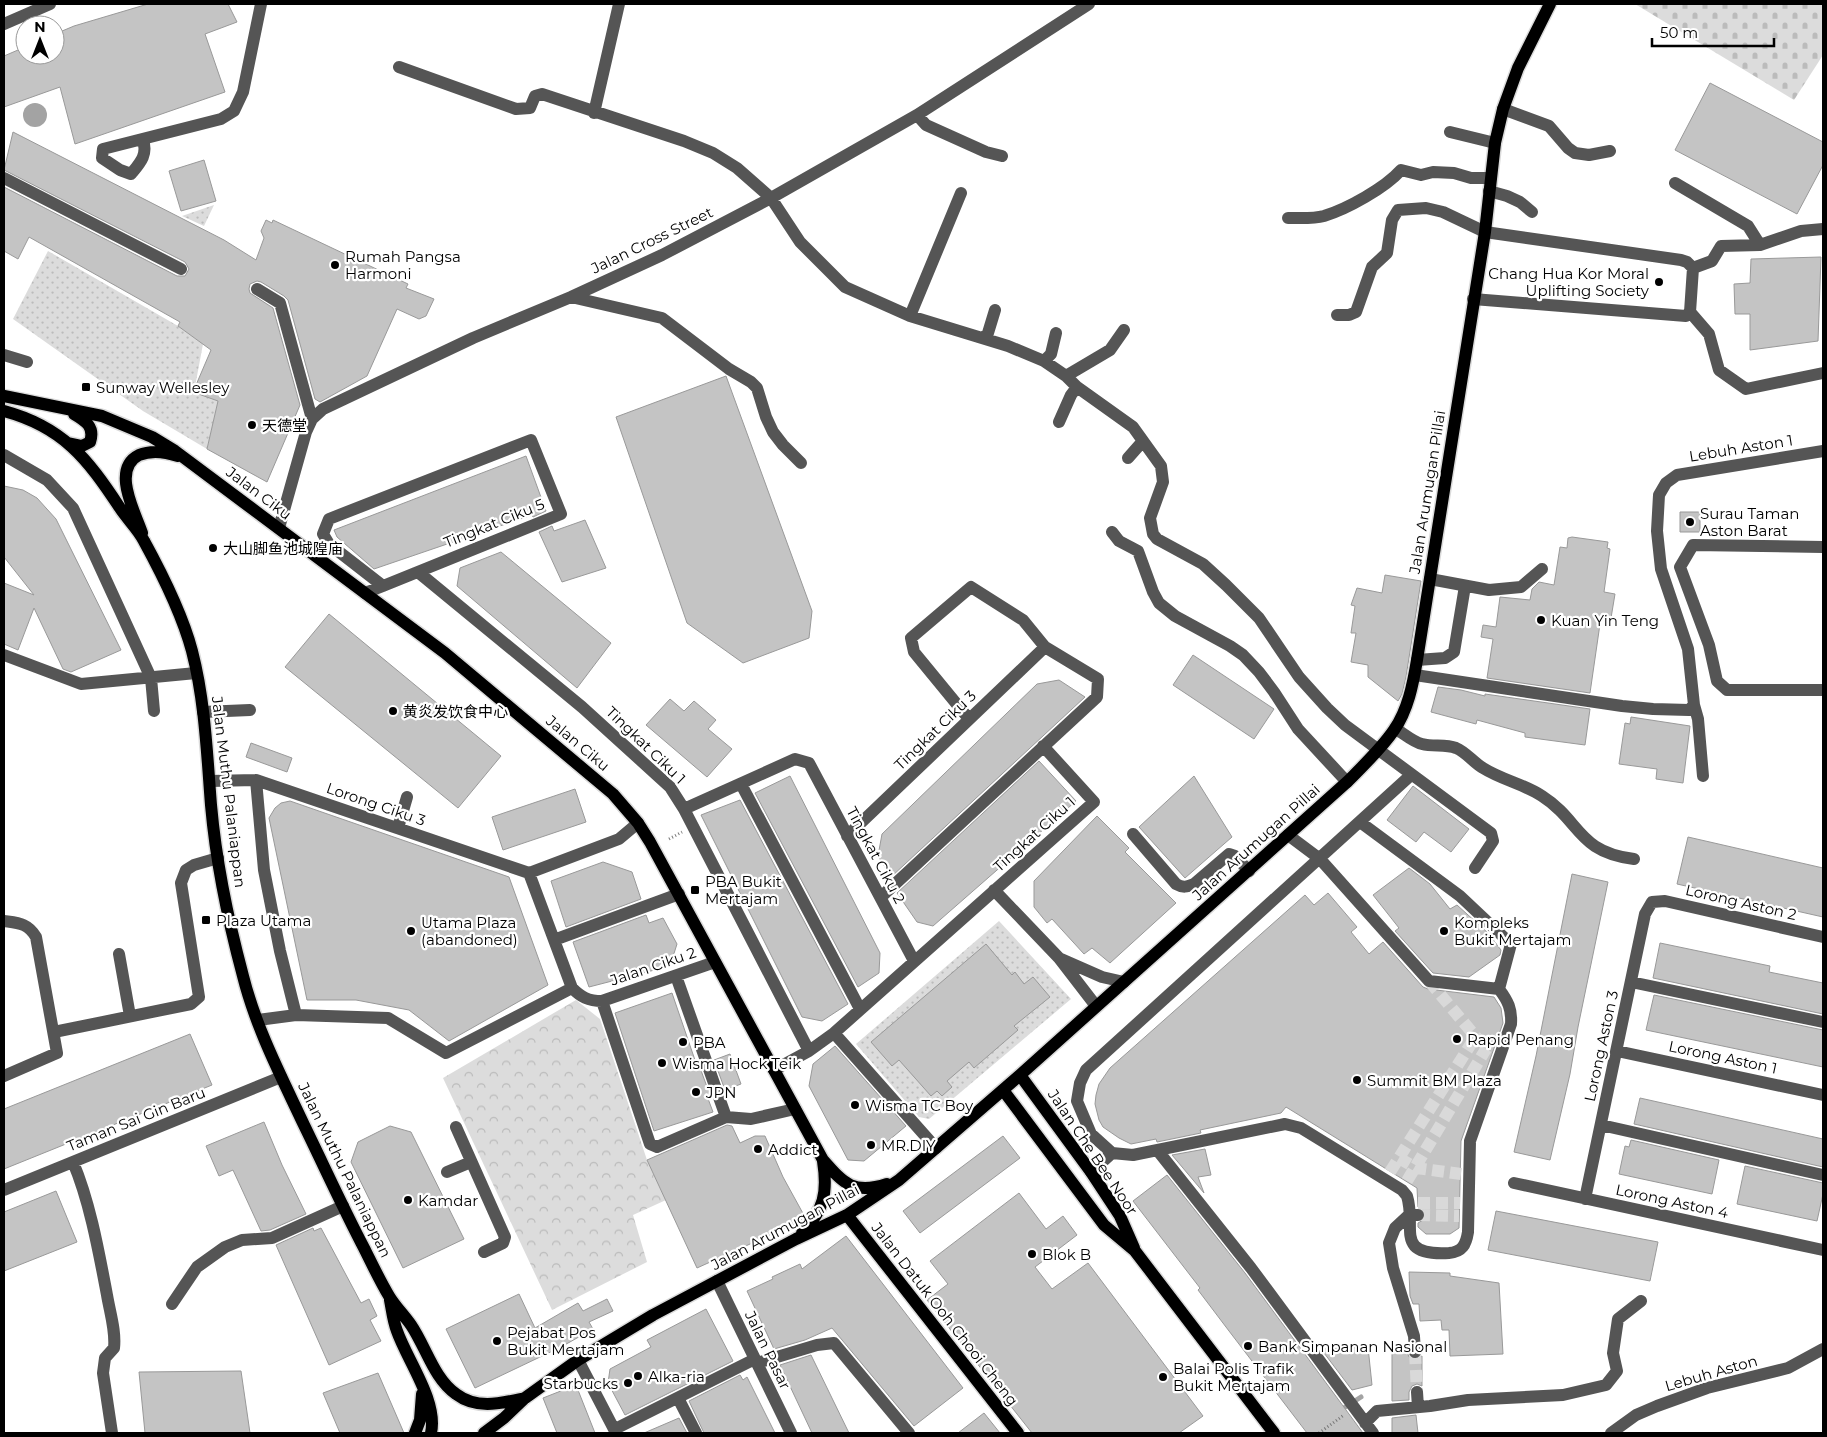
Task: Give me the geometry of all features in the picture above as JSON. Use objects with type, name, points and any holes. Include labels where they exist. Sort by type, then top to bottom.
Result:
[{"type":"main road","name":"Jalan Arumugan Pillai","points":[[484,1433],[504,1418],[525,1398],[578,1360],[653,1315],[796,1239],[847,1215],[898,1180],[1020,1075],[1347,782],[1378,751],[1396,728],[1408,701],[1415,675],[1485,232],[1495,143],[1503,109],[1518,68],[1550,4]]},
{"type":"main road","name":"Jalan Ciku","points":[[4,396],[114,420],[152,437],[187,459],[445,653],[613,794],[638,823],[823,1160]]},
{"type":"main road","points":[[68,410],[87,421],[92,432],[90,442],[86,445],[76,446],[68,443]]},
{"type":"main road","name":"Jalan Muthu Palaniappan","points":[[4,411],[48,428],[68,443],[98,477],[143,539],[187,636],[203,712],[218,858],[243,978],[281,1077],[390,1298],[412,1326],[441,1378],[450,1390],[468,1401],[493,1404],[525,1398]]},
{"type":"main road","points":[[143,539],[126,487],[125,479],[128,466],[138,456],[152,453],[165,453],[187,459]]},
{"type":"main road","name":"Jalan Che Bee Noor","points":[[1020,1075],[1091,1172],[1120,1216],[1135,1251]]},
{"type":"main road","name":"Jalan Che Bee Noor","points":[[1003,1090],[1104,1226],[1135,1251],[1274,1433]]},
{"type":"main road","points":[[823,1160],[835,1175],[853,1187],[863,1189],[874,1188],[898,1180]]},
{"type":"main road","points":[[796,1239],[811,1224],[824,1200],[826,1177],[823,1160]]},
{"type":"main road","name":"Jalan Datuk Ooh Chooi Cheng","points":[[847,1215],[1018,1433]]},
{"type":"main road","name":"Jalan Muthu Palaniappan","points":[[390,1298],[397,1332],[423,1388],[430,1411],[432,1427],[430,1433]]},
{"type":"main road","points":[[415,1433],[420,1420],[423,1388]]},
{"type":"street","points":[[4,24],[50,4]]},
{"type":"street","points":[[143,140],[221,119],[234,111],[243,92],[261,4]]},
{"type":"street","points":[[594,113],[619,4]]},
{"type":"street","name":"Jalan Cross Street","points":[[312,419],[323,409],[473,338],[571,297],[662,255],[771,198],[917,115],[1089,4]]},
{"type":"street","points":[[399,67],[516,109],[530,108],[535,96],[542,94],[713,152],[737,168],[771,198],[800,242],[845,286],[910,316],[1008,346],[1044,361],[1066,376],[1077,387],[1133,426],[1161,466],[1163,482],[1150,518],[1153,534],[1157,539],[1203,564],[1226,585],[1259,618],[1299,677],[1345,725],[1491,833],[1493,842],[1475,868]]},
{"type":"street","points":[[1503,109],[1549,126],[1568,148],[1575,153],[1589,155],[1610,152]]},
{"type":"street","points":[[917,115],[926,125],[986,152],[1002,156]]},
{"type":"street","points":[[1450,132],[1495,143]]},
{"type":"street","points":[[1288,218],[1323,216],[1341,209],[1396,176],[1402,170],[1421,175],[1432,172],[1454,173],[1471,178],[1489,185],[1520,202],[1532,212]]},
{"type":"street","points":[[4,178],[181,269]]},
{"type":"street","points":[[1675,183],[1748,226],[1760,245]]},
{"type":"street","points":[[910,316],[961,193]]},
{"type":"street","points":[[1337,315],[1349,315],[1356,312],[1372,267],[1387,253],[1392,220],[1398,210],[1426,208],[1442,212],[1485,232],[1682,260],[1693,268],[1690,312],[1686,316],[1473,299]]},
{"type":"street","points":[[1693,268],[1712,261],[1721,246],[1760,245],[1801,231],[1823,229]]},
{"type":"street","points":[[258,289],[280,303],[312,419],[302,444],[279,528]]},
{"type":"street","points":[[571,297],[662,318],[729,369],[751,382],[757,388],[773,432],[802,464]]},
{"type":"street","points":[[984,338],[988,333],[995,310]]},
{"type":"street","points":[[1690,312],[1709,334],[1719,370],[1746,389],[1823,373]]},
{"type":"street","points":[[1066,376],[1110,350],[1124,330]]},
{"type":"street","points":[[1044,361],[1051,354],[1056,333]]},
{"type":"street","points":[[4,354],[27,362]]},
{"type":"street","points":[[1059,422],[1077,387]]},
{"type":"street","name":"Tingkat Ciku 5","points":[[365,593],[383,586],[418,572],[561,514],[531,440],[329,519],[323,534],[329,544],[383,586]]},
{"type":"street","points":[[1128,458],[1143,440]]},
{"type":"street","name":"Lebuh Aston 1","points":[[1694,705],[1688,649],[1661,569],[1657,531],[1659,495],[1666,483],[1677,475],[1823,451]]},
{"type":"street","points":[[4,455],[47,480],[73,508],[151,678],[154,711]]},
{"type":"street","points":[[1112,532],[1119,541],[1138,551],[1159,603],[1175,616],[1243,655],[1264,678],[1298,728],[1347,782]]},
{"type":"street","points":[[1823,547],[1693,545],[1680,567],[1709,645],[1717,681],[1727,690],[1823,690]]},
{"type":"street","points":[[1430,579],[1488,590],[1521,587],[1542,569]]},
{"type":"street","name":"Tingkat Ciku 1","points":[[418,572],[582,707],[670,787],[684,809],[808,1051]]},
{"type":"street","points":[[1417,660],[1445,658],[1454,652],[1465,586]]},
{"type":"street","points":[[881,897],[1097,697],[1098,679],[1045,647],[1023,620],[971,587],[911,638],[914,652],[969,719]]},
{"type":"street","name":"Tingkat Ciku 3","points":[[847,836],[1045,647]]},
{"type":"street","points":[[4,655],[81,684],[196,673]]},
{"type":"street","points":[[1415,675],[1630,707],[1689,710],[1694,705],[1698,719],[1703,776]]},
{"type":"street","points":[[203,712],[250,710]]},
{"type":"street","points":[[1396,728],[1421,744],[1446,745],[1457,749],[1482,768],[1540,794],[1561,810],[1581,835],[1599,850],[1620,857],[1634,859]]},
{"type":"street","name":"Tingkat Ciku 1","points":[[774,1070],[808,1051],[834,1033],[1094,802],[1043,746]]},
{"type":"street","name":"Tingkat Ciku 2","points":[[741,784],[795,759],[809,763],[914,961]]},
{"type":"street","points":[[1288,835],[1320,859],[1429,981],[1498,989],[1508,1001],[1512,1013],[1512,1024],[1470,1141],[1465,1174],[1464,1210],[1466,1242],[1461,1250],[1431,1254],[1422,1251],[1409,1236],[1414,1209],[1404,1186],[1301,1128],[1285,1124],[1158,1151],[1133,1155],[1112,1153],[1091,1134],[1077,1102],[1080,1083],[1086,1070],[1320,859],[1412,775]]},
{"type":"street","name":"Lorong Ciku 3","points":[[210,780],[256,780],[529,873]]},
{"type":"street","points":[[256,780],[264,870],[280,951],[296,1015]]},
{"type":"street","points":[[684,809],[741,784],[860,1009]]},
{"type":"street","points":[[398,828],[407,797]]},
{"type":"street","points":[[1360,822],[1460,896],[1511,944],[1498,989]]},
{"type":"street","points":[[638,823],[618,838],[529,873],[572,988],[580,996],[590,1001],[602,1001],[650,1144],[657,1147],[726,1117],[752,1119],[795,1109]]},
{"type":"street","points":[[1133,834],[1176,884],[1182,887],[1194,884],[1229,854],[1235,856],[1248,871]]},
{"type":"street","points":[[54,1032],[191,1004],[198,997],[181,883],[186,870],[194,865],[218,858]]},
{"type":"street","name":"Tingkat Ciku 1","points":[[994,890],[1058,958],[1096,1006]]},
{"type":"street","points":[[554,940],[678,894]]},
{"type":"street","name":"Lorong Aston 2","points":[[1652,902],[1665,901],[1823,936]]},
{"type":"street","name":"Lorong Aston 3","points":[[1585,1199],[1645,914],[1652,902]]},
{"type":"street","points":[[4,920],[23,924],[31,928],[36,937],[58,1053],[4,1076]]},
{"type":"street","points":[[119,954],[130,1016]]},
{"type":"street","name":"Tingkat Ciku 1","points":[[1058,958],[1102,977],[1124,982]]},
{"type":"street","name":"Jalan Ciku 2","points":[[602,1001],[715,962]]},
{"type":"street","points":[[676,976],[726,1117]]},
{"type":"street","points":[[1632,982],[1823,1022]]},
{"type":"street","points":[[258,1020],[296,1015],[388,1018],[446,1053],[572,988]]},
{"type":"street","points":[[834,1033],[936,1148]]},
{"type":"street","name":"Lorong Aston 1","points":[[1617,1051],[1823,1095]]},
{"type":"street","name":"Taman Sai Gin Baru","points":[[4,1190],[281,1077]]},
{"type":"street","points":[[456,1126],[505,1237],[503,1243],[484,1252]]},
{"type":"street","points":[[1601,1126],[1823,1175]]},
{"type":"street","points":[[1158,1151],[1251,1268],[1373,1433]]},
{"type":"street","points":[[1091,1172],[1112,1153]]},
{"type":"street","points":[[73,1162],[80,1179],[100,1259],[114,1330],[114,1348],[105,1358],[103,1373],[112,1433]]},
{"type":"street","points":[[447,1172],[471,1162]]},
{"type":"street","name":"Lorong Aston 4","points":[[1514,1183],[1823,1250]]},
{"type":"street","points":[[172,1304],[197,1267],[225,1246],[242,1240],[272,1238],[343,1206]]},
{"type":"street","points":[[1414,1209],[1395,1228],[1389,1243],[1393,1268],[1414,1336],[1415,1352]]},
{"type":"street","name":"Jalan Pasar","points":[[717,1281],[791,1433]]},
{"type":"street","points":[[1365,1423],[1377,1411],[1418,1408],[1468,1400],[1563,1395],[1606,1385],[1617,1370],[1613,1353],[1618,1319],[1641,1301]]},
{"type":"street","points":[[578,1360],[616,1431],[678,1398],[756,1361],[834,1342],[909,1433]]},
{"type":"street","name":"Lebuh Aston","points":[[1611,1433],[1636,1415],[1657,1406],[1707,1388],[1788,1368],[1823,1349]]},
{"type":"street","points":[[1417,1392],[1418,1408]]},
{"type":"street","points":[[678,1398],[696,1433]]},
{"type":"path","points":[[1318,1433],[1353,1408]]},
{"type":"green space","points":[[1635,4],[1823,4],[1823,55],[1794,100]]},
{"type":"green space","points":[[214,205],[204,226],[182,216]]},
{"type":"green space","points":[[48,251],[178,326],[203,344],[194,392],[218,401],[207,449],[143,411],[13,319]]},
{"type":"green space","points":[[999,921],[1071,999],[929,1119],[919,1117],[856,1044]]},
{"type":"green space","points":[[576,1000],[600,1019],[647,1160],[666,1200],[633,1215],[647,1262],[552,1310],[443,1078]]},
{"type":"shaded area","points":[[35,103],[40,104],[46,110],[46,120],[40,126],[35,127],[30,126],[24,120],[23,115],[24,110],[30,104]]},
{"type":"building","points":[[148,4],[228,4],[237,22],[205,34],[225,92],[75,144],[60,87],[4,107],[4,56],[15,51],[15,65],[65,65],[65,30]]},
{"type":"building","points":[[1710,83],[1823,142],[1823,165],[1797,214],[1675,150]]},
{"type":"building","points":[[13,132],[224,240],[256,260],[264,238],[261,231],[266,220],[272,223],[273,220],[408,284],[406,288],[434,299],[426,316],[419,319],[397,309],[367,376],[320,402],[315,399],[288,300],[261,282],[257,281],[250,284],[250,293],[273,308],[300,405],[267,482],[207,449],[218,401],[193,392],[211,350],[178,326],[180,322],[29,237],[18,259],[4,251],[4,187],[177,276],[185,276],[189,269],[185,262],[4,170]]},
{"type":"building","points":[[204,160],[216,201],[181,211],[169,171]]},
{"type":"building","points":[[1821,257],[1818,341],[1750,350],[1750,314],[1735,314],[1734,284],[1750,283],[1751,259]]},
{"type":"building","points":[[726,376],[812,611],[809,638],[743,663],[687,623],[616,417]]},
{"type":"building","points":[[526,456],[546,511],[533,517],[532,515],[374,569],[337,537],[334,530]]},
{"type":"building","points":[[4,486],[23,490],[37,498],[56,519],[121,650],[71,672],[63,669],[34,608],[18,650],[4,644],[4,583],[34,595],[4,557]]},
{"type":"building","name":"Surau Taman Aston Barat","points":[[1680,512],[1700,512],[1700,532],[1680,532]]},
{"type":"building","points":[[585,520],[606,568],[562,582],[539,532],[552,526],[554,531]]},
{"type":"building","points":[[1568,538],[1608,542],[1607,548],[1610,549],[1604,592],[1615,594],[1611,618],[1601,617],[1590,693],[1487,678],[1493,639],[1481,637],[1483,625],[1496,627],[1500,597],[1530,600],[1532,589],[1539,582],[1554,585],[1560,547],[1567,548]]},
{"type":"building","points":[[501,552],[611,643],[577,688],[457,586],[460,568]]},
{"type":"building","points":[[1385,575],[1421,581],[1406,677],[1402,694],[1398,701],[1368,677],[1368,665],[1351,662],[1356,633],[1351,633],[1355,606],[1351,605],[1357,588],[1382,593]]},
{"type":"building","name":"黄炎发饮食中心","points":[[329,614],[501,756],[458,808],[285,667]]},
{"type":"building","points":[[1193,655],[1274,709],[1254,739],[1173,685]]},
{"type":"building","points":[[1059,680],[1085,697],[891,877],[878,856],[882,834],[1037,684]]},
{"type":"building","points":[[1438,687],[1485,696],[1485,694],[1590,709],[1585,745],[1525,737],[1525,733],[1477,720],[1476,724],[1431,712]]},
{"type":"building","points":[[670,699],[684,711],[694,701],[716,720],[708,729],[732,749],[707,777],[646,725]]},
{"type":"building","points":[[1631,717],[1690,726],[1683,783],[1656,779],[1657,769],[1619,764],[1625,723],[1630,724]]},
{"type":"building","points":[[251,743],[292,758],[287,772],[246,757]]},
{"type":"building","points":[[1039,761],[1076,801],[933,926],[917,922],[897,893]]},
{"type":"building","points":[[790,776],[880,953],[879,973],[858,987],[755,793]]},
{"type":"building","points":[[1194,776],[1232,837],[1185,878],[1139,827]]},
{"type":"building","points":[[1413,786],[1469,829],[1451,852],[1424,832],[1416,842],[1387,820]]},
{"type":"building","points":[[575,789],[586,822],[503,850],[492,817]]},
{"type":"building","points":[[740,800],[848,1004],[822,1021],[802,1017],[701,815]]},
{"type":"building","name":"Utama Plaza (abandoned)","points":[[290,801],[509,877],[548,985],[449,1041],[409,1010],[356,1000],[307,1000],[269,818],[275,808],[281,803]]},
{"type":"building","points":[[1097,816],[1129,848],[1125,852],[1176,903],[1110,963],[1092,948],[1084,954],[1052,919],[1047,923],[1034,907],[1034,881]]},
{"type":"building","points":[[1688,837],[1823,868],[1823,917],[1677,884]]},
{"type":"building","points":[[603,862],[632,872],[641,899],[566,927],[551,881]]},
{"type":"building","name":"Kompleks Bukit Mertajam","points":[[1409,868],[1430,884],[1450,909],[1457,905],[1488,933],[1501,950],[1500,955],[1469,977],[1433,973],[1395,931],[1399,928],[1373,895]]},
{"type":"building","points":[[1572,874],[1608,882],[1570,1074],[1550,1160],[1514,1152],[1536,1056]]},
{"type":"building","name":"Summit BM Plaza","points":[[1328,893],[1357,927],[1351,932],[1369,954],[1383,942],[1423,987],[1494,997],[1501,1008],[1503,1023],[1461,1141],[1459,1228],[1450,1234],[1426,1234],[1418,1227],[1418,1223],[1425,1219],[1426,1215],[1422,1208],[1418,1207],[1417,1188],[1286,1107],[1281,1113],[1200,1130],[1201,1133],[1157,1142],[1156,1139],[1131,1144],[1103,1127],[1099,1120],[1095,1104],[1096,1095],[1099,1084],[1110,1068],[1305,895],[1314,905]]},
{"type":"building","points":[[646,915],[649,923],[663,918],[677,944],[670,966],[589,987],[573,942]]},
{"type":"building","points":[[1660,943],[1770,966],[1769,972],[1823,983],[1823,1014],[1653,978]]},
{"type":"building","points":[[986,944],[1012,975],[1015,972],[1024,984],[1033,977],[1050,997],[1014,1026],[1018,1030],[974,1068],[969,1062],[947,1081],[952,1087],[942,1096],[937,1091],[931,1096],[899,1060],[892,1066],[871,1042]]},
{"type":"building","name":"Wisma Hock Teik","points":[[672,993],[697,1066],[699,1065],[710,1095],[707,1096],[713,1112],[654,1131],[615,1013]]},
{"type":"building","points":[[1654,995],[1823,1030],[1823,1067],[1646,1030]]},
{"type":"building","points":[[190,1034],[212,1085],[4,1169],[4,1109]]},
{"type":"building","name":"Wisma TC Boy","points":[[835,1046],[906,1126],[864,1161],[848,1160],[809,1086],[813,1064]]},
{"type":"building","points":[[730,1054],[741,1084],[725,1090],[714,1060]]},
{"type":"building","points":[[1640,1098],[1823,1139],[1823,1167],[1634,1124]]},
{"type":"building","points":[[264,1122],[306,1214],[270,1230],[261,1231],[233,1170],[219,1176],[206,1146]]},
{"type":"building","points":[[727,1125],[732,1126],[740,1143],[755,1136],[765,1136],[783,1177],[805,1217],[792,1225],[697,1268],[647,1160]]},
{"type":"building","name":"Kamdar","points":[[390,1126],[411,1132],[464,1239],[403,1268],[351,1162],[358,1142]]},
{"type":"building","points":[[1003,1136],[1020,1158],[920,1233],[903,1211]]},
{"type":"building","points":[[1631,1140],[1719,1160],[1712,1194],[1619,1174],[1625,1146],[1629,1147]]},
{"type":"building","points":[[1205,1149],[1211,1175],[1198,1177],[1204,1193],[1172,1155]]},
{"type":"building","points":[[1745,1166],[1823,1183],[1823,1194],[1817,1221],[1737,1204]]},
{"type":"building","points":[[1167,1175],[1245,1273],[1363,1433],[1307,1433],[1229,1331],[1198,1290],[1200,1288],[1133,1201]]},
{"type":"building","points":[[56,1191],[77,1242],[4,1271],[4,1212]]},
{"type":"building","points":[[1019,1193],[1046,1229],[1063,1216],[1077,1235],[1035,1267],[1052,1289],[1088,1263],[1203,1416],[1179,1433],[1032,1433],[927,1300],[948,1284],[930,1261]]},
{"type":"building","points":[[1496,1211],[1658,1242],[1650,1281],[1488,1250]]},
{"type":"building","points":[[313,1228],[314,1231],[321,1228],[361,1303],[369,1299],[377,1316],[370,1320],[381,1341],[329,1365],[276,1245]]},
{"type":"building","points":[[846,1236],[963,1388],[914,1426],[832,1328],[805,1340],[774,1349],[747,1291],[800,1264],[802,1269]]},
{"type":"building","points":[[1409,1272],[1450,1273],[1450,1276],[1499,1283],[1503,1354],[1450,1356],[1449,1330],[1442,1330],[1441,1320],[1420,1321],[1419,1304],[1413,1304],[1410,1296]]},
{"type":"building","name":"Pejabat Pos Bukit Mertajam","points":[[519,1294],[535,1328],[578,1303],[583,1311],[607,1299],[613,1311],[589,1322],[593,1329],[561,1347],[475,1388],[446,1329]]},
{"type":"building","points":[[706,1309],[733,1361],[625,1415],[608,1383],[610,1369],[651,1347],[647,1340]]},
{"type":"building","points":[[1368,1347],[1372,1385],[1352,1390],[1321,1349]]},
{"type":"building","points":[[1392,1351],[1407,1352],[1409,1357],[1415,1360],[1422,1356],[1422,1386],[1417,1384],[1412,1386],[1409,1392],[1409,1400],[1392,1401]]},
{"type":"building","points":[[811,1355],[849,1433],[812,1433],[780,1365]]},
{"type":"building","points":[[241,1371],[250,1433],[145,1433],[139,1372]]},
{"type":"building","points":[[378,1373],[404,1433],[340,1433],[323,1393]]},
{"type":"building","points":[[740,1375],[743,1380],[747,1377],[775,1433],[704,1433],[689,1401]]},
{"type":"building","points":[[576,1385],[595,1433],[557,1433],[543,1398]]},
{"type":"building","points":[[984,1413],[1000,1433],[958,1433]]},
{"type":"building","points":[[1416,1415],[1418,1433],[1392,1433],[1392,1418]]},
{"type":"building","points":[[679,1418],[687,1433],[644,1433]]},
{"type":"waterway","points":[[1339,1411],[1361,1397]]},
{"type":"tunnel","points":[[1429,981],[1481,1043]]},
{"type":"tunnel","points":[[1390,1172],[1476,1036]]},
{"type":"tunnel","points":[[1407,1181],[1486,1049]]},
{"type":"tunnel","points":[[1399,1158],[1416,1168],[1461,1174]]},
{"type":"tunnel","points":[[1418,1203],[1460,1203]]},
{"type":"tunnel","points":[[1418,1215],[1459,1216]]},
{"type":"tunnel","points":[[1415,1352],[1417,1392]]},
{"type":"place","name":"Rumah Pangsa Harmoni","points":[[335,265]]},
{"type":"place","name":"Chang Hua Kor Moral Uplifting Society","points":[[1659,282]]},
{"type":"place","name":"Sunway Wellesley","points":[[86,387]]},
{"type":"place","name":"天德堂","points":[[252,425]]},
{"type":"place","name":"Surau Taman Aston Barat","points":[[1690,522]]},
{"type":"place","name":"大山脚鱼池城隍庙","points":[[213,548]]},
{"type":"place","name":"Kuan Yin Teng","points":[[1541,620]]},
{"type":"place","name":"黄炎发饮食中心","points":[[393,711]]},
{"type":"place","name":"PBA Bukit Mertajam","points":[[695,890]]},
{"type":"place","name":"Plaza Utama","points":[[206,920]]},
{"type":"place","name":"Utama Plaza (abandoned)","points":[[411,931]]},
{"type":"place","name":"Kompleks Bukit Mertajam","points":[[1444,931]]},
{"type":"place","name":"Rapid Penang","points":[[1457,1039]]},
{"type":"place","name":"PBA","points":[[683,1042]]},
{"type":"place","name":"Wisma Hock Teik","points":[[662,1063]]},
{"type":"place","name":"Summit BM Plaza","points":[[1357,1080]]},
{"type":"place","name":"JPN","points":[[696,1092]]},
{"type":"place","name":"Wisma TC Boy","points":[[855,1105]]},
{"type":"place","name":"MR.DIY","points":[[871,1145]]},
{"type":"place","name":"Addict","points":[[758,1149]]},
{"type":"place","name":"Kamdar","points":[[408,1200]]},
{"type":"place","name":"Blok B","points":[[1032,1254]]},
{"type":"place","name":"Pejabat Pos Bukit Mertajam","points":[[497,1341]]},
{"type":"place","name":"Bank Simpanan Nasional","points":[[1248,1346]]},
{"type":"place","name":"Alka-ria","points":[[638,1376]]},
{"type":"place","name":"Balai Polis Trafik Bukit Mertajam","points":[[1163,1377]]},
{"type":"place","name":"Starbucks","points":[[628,1383]]}]
